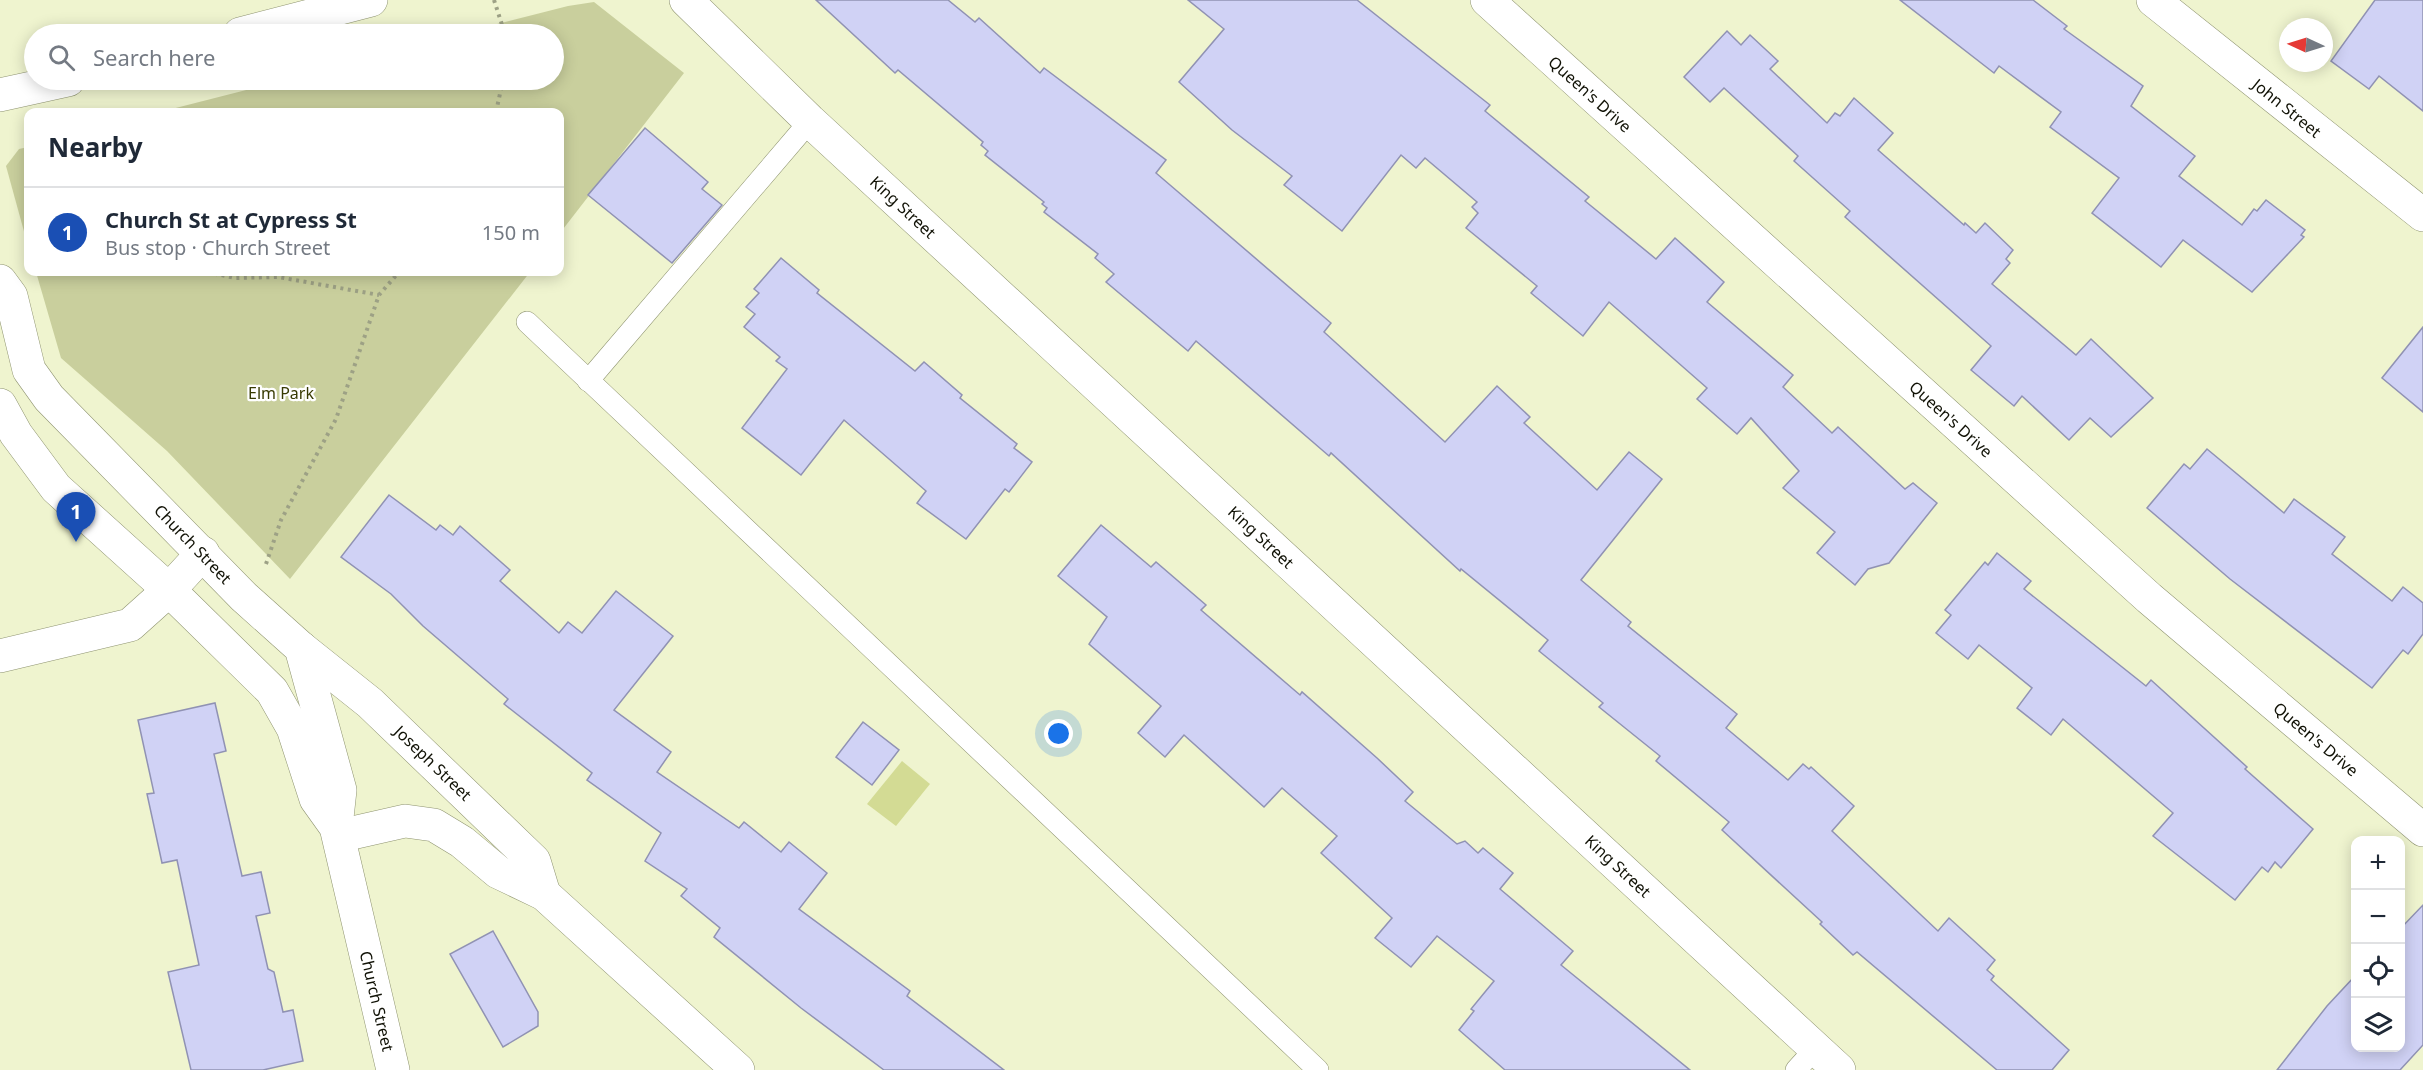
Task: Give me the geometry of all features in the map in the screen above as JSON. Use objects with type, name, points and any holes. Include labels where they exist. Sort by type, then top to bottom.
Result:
[{"type":"street","points":[[279,24],[371,0]]},
{"type":"street","name":"King Street","points":[[686,0],[810,121],[1806,1059],[1839,1070]]},
{"type":"street","name":"Queen's Drive","points":[[1486,0],[2149,598],[2423,830]]},
{"type":"street","name":"John Street","points":[[2153,0],[2423,214]]},
{"type":"street","points":[[0,95],[24,90]]},
{"type":"street","name":"Church Street","points":[[0,281],[11,296],[29,370],[49,398],[244,597],[301,648],[340,790],[337,832],[393,1070]]},
{"type":"street","name":"Church Street","points":[[0,405],[16,434],[56,488],[169,590],[272,691],[293,728],[316,799],[337,832]]},
{"type":"street","points":[[0,656],[130,625],[169,590],[203,553]]},
{"type":"street","name":"Joseph Street","points":[[301,648],[370,703],[534,861],[544,894]]},
{"type":"street","points":[[337,832],[405,821],[434,825],[462,842],[498,872],[544,894],[738,1070]]},
{"type":"lane","points":[[588,381],[810,121]]},
{"type":"lane","points":[[527,322],[1318,1070]]},
{"type":"path","points":[[494,0],[502,24]]},
{"type":"path","points":[[497,108],[501,90]]},
{"type":"path","points":[[226,276],[235,278],[278,277],[379,295]]},
{"type":"path","points":[[266,565],[281,520],[336,419],[379,295],[396,276]]},
{"type":"green space","points":[[594,2],[684,73],[564,228],[564,108],[176,108],[247,90],[564,90],[564,24],[497,24],[568,6]]},
{"type":"green space","points":[[24,148],[24,231],[6,166],[19,149]]},
{"type":"green space","name":"Elm Park","points":[[37,276],[527,276],[290,579],[167,451],[61,358]]},
{"type":"shaded area","points":[[902,761],[930,784],[896,826],[867,804]]},
{"type":"building","points":[[816,0],[948,0],[975,22],[979,18],[1040,73],[1044,68],[1166,160],[1156,173],[1331,323],[1324,332],[1445,442],[1497,386],[1530,417],[1524,423],[1597,490],[1629,452],[1662,479],[1581,580],[1631,622],[1628,626],[1737,714],[1726,728],[1788,780],[1803,764],[1809,769],[1811,767],[1854,806],[1832,831],[1938,931],[1949,918],[1995,960],[1987,970],[1994,976],[1991,980],[2069,1050],[2052,1070],[1997,1070],[1857,952],[1853,955],[1820,924],[1822,922],[1722,830],[1729,822],[1656,761],[1660,756],[1599,707],[1603,703],[1539,651],[1548,640],[1461,569],[1460,571],[1331,453],[1329,456],[1196,341],[1188,351],[1106,282],[1114,274],[1095,258],[1098,254],[1044,212],[1047,208],[1042,204],[1044,202],[985,155],[988,151],[981,145],[983,142],[898,70],[895,73]]},
{"type":"building","points":[[1188,0],[1357,0],[1490,105],[1485,111],[1589,197],[1585,201],[1656,259],[1675,238],[1724,282],[1707,302],[1793,375],[1783,387],[1832,433],[1838,427],[1905,489],[1913,483],[1937,503],[1889,563],[1868,569],[1855,585],[1817,553],[1835,532],[1783,488],[1799,471],[1751,418],[1737,434],[1697,399],[1707,388],[1609,302],[1583,336],[1531,293],[1537,286],[1466,228],[1478,213],[1472,207],[1477,202],[1425,158],[1416,168],[1401,155],[1342,231],[1284,185],[1292,176],[1232,130],[1179,82],[1224,29]]},
{"type":"building","points":[[1900,0],[2033,0],[2067,26],[2064,29],[2143,86],[2131,106],[2195,156],[2179,176],[2242,225],[2254,209],[2257,211],[2266,200],[2305,230],[2301,235],[2304,237],[2252,292],[2183,240],[2161,267],[2092,213],[2119,178],[2050,127],[2061,112],[1999,66],[1994,73]]},
{"type":"building","points":[[2375,0],[2423,0],[2423,111],[2379,76],[2369,89],[2333,62],[2333,58]]},
{"type":"building","points":[[1727,31],[1741,45],[1750,35],[1778,61],[1770,69],[1827,123],[1835,113],[1840,116],[1854,98],[1893,133],[1878,150],[1964,225],[1965,223],[1976,233],[1985,223],[2013,250],[2006,259],[2010,263],[1992,284],[2076,355],[2091,339],[2153,398],[2111,437],[2090,418],[2069,440],[2022,396],[2014,406],[1971,370],[1991,346],[1845,217],[1850,211],[1794,161],[1798,156],[1724,88],[1710,102],[1684,77]]},
{"type":"building","points":[[645,128],[708,182],[702,189],[722,205],[672,263],[588,195]]},
{"type":"building","points":[[781,258],[819,290],[817,293],[915,371],[924,362],[962,395],[960,398],[1017,444],[1014,448],[1032,462],[1009,492],[1005,489],[966,539],[917,503],[926,491],[844,420],[801,475],[742,428],[787,369],[776,361],[780,357],[744,327],[755,314],[746,307],[759,293],[754,289]]},
{"type":"building","points":[[2423,327],[2423,412],[2382,378]]},
{"type":"building","points":[[2207,449],[2284,513],[2294,499],[2345,537],[2332,554],[2392,601],[2403,587],[2423,603],[2423,634],[2408,654],[2403,650],[2372,688],[2230,579],[2147,508],[2184,464],[2190,469]]},
{"type":"building","points":[[389,495],[436,530],[440,525],[453,535],[460,526],[510,570],[500,581],[559,633],[568,622],[582,633],[616,591],[673,636],[614,710],[671,752],[657,772],[739,828],[744,822],[781,852],[789,842],[827,873],[799,909],[910,991],[907,996],[1004,1070],[884,1070],[801,1008],[714,937],[720,928],[681,896],[687,889],[645,861],[661,833],[587,780],[592,773],[504,704],[508,699],[423,626],[391,594],[341,557]]},
{"type":"building","points":[[1101,525],[1151,567],[1156,562],[1206,605],[1201,610],[1300,695],[1302,692],[1377,758],[1413,792],[1405,801],[1457,844],[1465,841],[1478,853],[1483,848],[1513,873],[1500,889],[1573,951],[1561,965],[1690,1070],[1505,1070],[1459,1030],[1474,1011],[1471,1009],[1494,981],[1437,936],[1411,967],[1375,938],[1392,918],[1321,853],[1337,836],[1282,788],[1264,807],[1184,735],[1165,757],[1138,733],[1161,706],[1089,644],[1107,617],[1058,576]]},
{"type":"building","points":[[1997,553],[2031,581],[2024,589],[2146,686],[2151,680],[2247,767],[2245,769],[2313,829],[2281,868],[2275,862],[2268,872],[2262,867],[2235,900],[2153,836],[2173,813],[2063,719],[2051,735],[2017,708],[2032,688],[1979,645],[1968,659],[1936,633],[1951,615],[1945,610],[1985,562],[1988,565]]},
{"type":"building","points":[[215,703],[226,751],[214,754],[242,876],[261,872],[270,913],[256,916],[268,969],[274,972],[283,1012],[293,1010],[303,1061],[263,1070],[191,1070],[168,972],[199,965],[177,860],[162,863],[147,794],[154,793],[138,720]]},
{"type":"building","points":[[863,722],[899,750],[872,785],[836,757]]},
{"type":"building","points":[[2423,905],[2423,1045],[2400,1070],[2277,1070],[2327,1006],[2351,980],[2351,1052],[2405,1052],[2405,924]]},
{"type":"building","points":[[493,931],[538,1012],[538,1026],[503,1047],[450,954]]},
{"type":"place","name":"Church St at Cypress St","points":[[76,542]]}]
